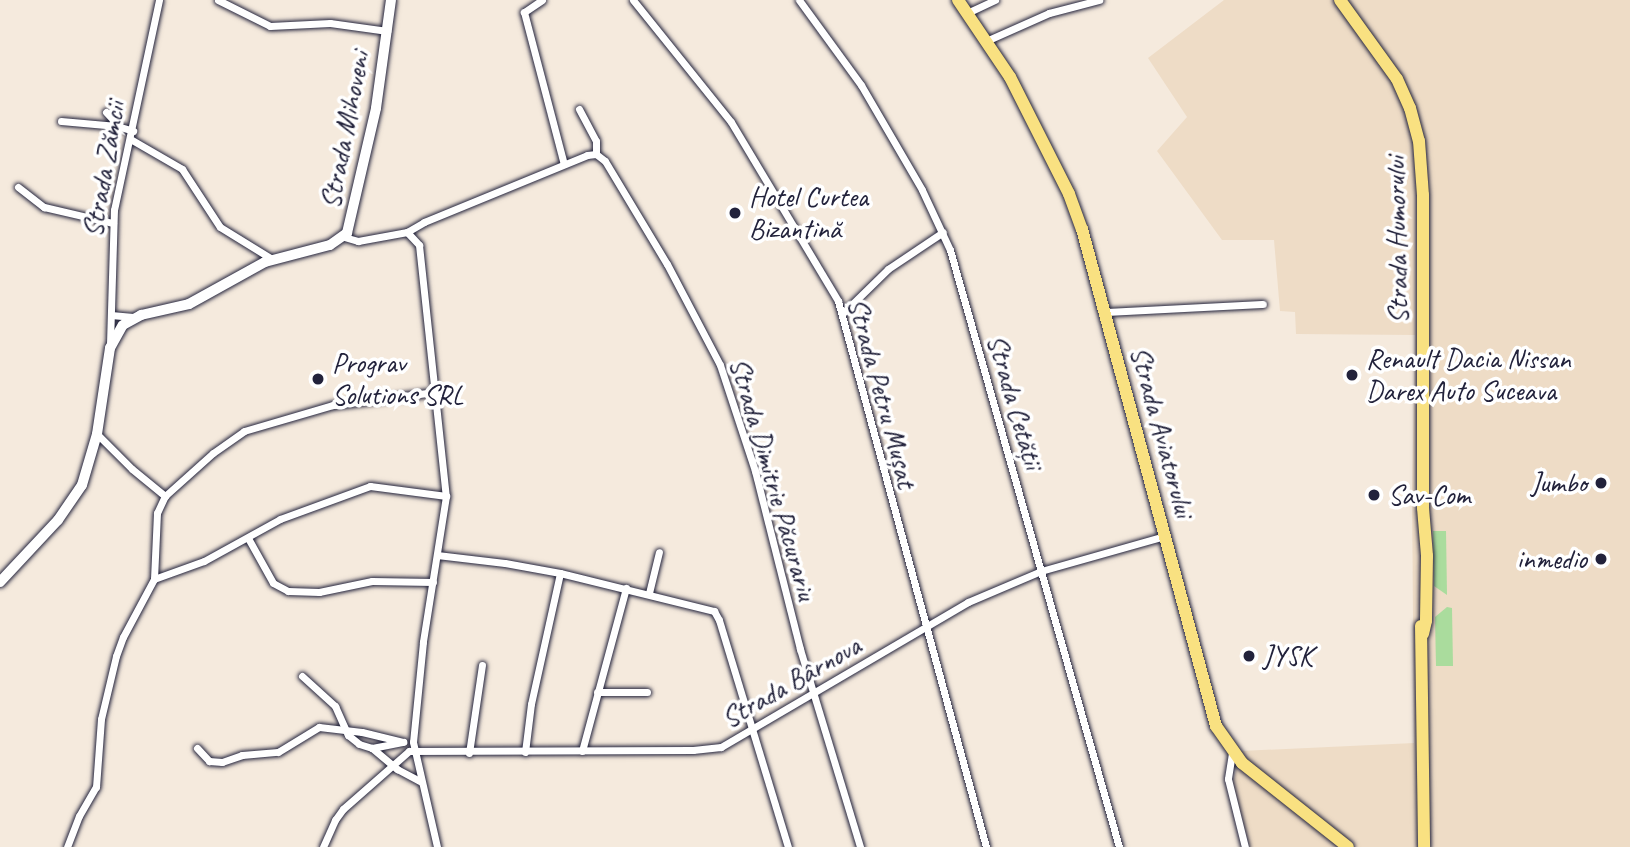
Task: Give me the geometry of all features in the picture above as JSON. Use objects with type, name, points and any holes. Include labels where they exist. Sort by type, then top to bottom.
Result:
[{"type":"main road","name":"Strada Mihoveni","points":[[344,237],[354,212],[370,139],[391,0]]},
{"type":"main road","name":"Strada Aviatorului","points":[[958,0],[1010,77],[1069,194],[1088,249],[1210,711],[1233,753],[1348,847]]},
{"type":"main road","name":"Strada Humorului","points":[[1334,0],[1365,35]]},
{"type":"main road","name":"Strada Humorului","points":[[1340,0],[1403,90],[1414,120],[1420,149],[1424,542],[1420,556],[1423,634],[1423,843]]},
{"type":"main road","points":[[136,317],[203,298],[272,259],[325,247],[344,237]]},
{"type":"main road","name":"Strada Zămcii","points":[[0,582],[58,520],[76,495],[86,473],[97,434],[110,348],[123,325],[136,317]]},
{"type":"street","name":"Strada Zămcii","points":[[110,348],[113,223],[119,183],[132,135],[159,0]]},
{"type":"street","name":"Strada Mihoveni","points":[[218,0],[270,26],[330,23],[387,31]]},
{"type":"street","points":[[542,0],[524,12],[564,164]]},
{"type":"street","name":"Strada Petru Mușat","points":[[633,0],[731,122],[812,253],[843,313],[883,475],[927,626],[986,847]]},
{"type":"street","name":"Strada Cetății","points":[[799,0],[861,85],[943,232],[959,276],[1119,847]]},
{"type":"street","points":[[967,13],[995,0]]},
{"type":"street","points":[[986,41],[1049,13],[1099,0]]},
{"type":"street","name":"Strada Dimitrie Păcurariu","points":[[579,109],[596,141],[596,154],[605,161],[667,264],[720,365],[755,471],[814,694],[860,847]]},
{"type":"street","points":[[106,112],[121,128],[182,169],[220,227],[272,259]]},
{"type":"street","points":[[61,121],[121,128]]},
{"type":"street","points":[[344,237],[358,241],[407,232],[424,222],[564,164],[596,154]]},
{"type":"street","points":[[18,187],[44,207],[113,223]]},
{"type":"street","points":[[407,232],[419,245],[446,496],[414,746],[437,847]]},
{"type":"street","points":[[843,313],[888,269],[943,232]]},
{"type":"street","points":[[1105,312],[1263,304]]},
{"type":"street","points":[[111,315],[136,317]]},
{"type":"street","points":[[67,847],[79,816],[96,787],[101,719],[116,656],[123,637],[154,579],[157,513],[166,496],[213,453],[244,431],[333,405],[435,392]]},
{"type":"street","points":[[97,434],[132,469],[166,496]]},
{"type":"street","points":[[154,579],[204,561],[280,519],[370,486],[446,496]]},
{"type":"street","name":"Strada Bârnova","points":[[403,742],[414,746],[469,753],[711,750],[752,731],[968,602],[1041,571],[1165,536]]},
{"type":"street","points":[[248,538],[273,583],[288,591],[319,592],[372,581],[433,582]]},
{"type":"street","points":[[649,593],[659,552]]},
{"type":"street","points":[[437,555],[560,573],[709,608],[717,615],[788,847]]},
{"type":"street","points":[[525,752],[531,704],[560,573]]},
{"type":"street","points":[[582,751],[626,588]]},
{"type":"street","points":[[469,753],[482,665]]},
{"type":"street","points":[[302,676],[335,706],[345,729],[359,744],[372,748],[392,766],[421,782]]},
{"type":"street","points":[[597,692],[647,692]]},
{"type":"street","points":[[197,748],[209,761],[222,762],[242,755],[278,752],[319,727],[345,729],[403,742]]},
{"type":"street","points":[[372,748],[403,742]]},
{"type":"street","points":[[323,847],[343,809],[414,746]]},
{"type":"street","points":[[1233,753],[1228,779],[1245,847]]},
{"type":"shaded area","points":[[1224,0],[1630,0],[1630,847],[1250,847],[1233,783],[1241,751],[1414,743],[1412,493],[1415,335],[1296,334],[1295,312],[1280,311],[1274,240],[1222,240],[1157,151],[1187,117],[1148,58]]},
{"type":"green space","points":[[1433,531],[1446,531],[1447,595],[1434,586]]},
{"type":"green space","points":[[1447,607],[1452,608],[1453,666],[1436,666],[1435,617]]},
{"type":"place","name":"Hotel Curtea Bizantină","points":[[735,213]]},
{"type":"place","name":"Renault Dacia Nissan Darex Auto Suceava","points":[[1352,375]]},
{"type":"place","name":"Prograv Solutions SRL","points":[[318,379]]},
{"type":"place","name":"Jumbo","points":[[1601,483]]},
{"type":"place","name":"Sav-Com","points":[[1374,495]]},
{"type":"place","name":"inmedio","points":[[1601,559]]},
{"type":"place","name":"JYSK","points":[[1249,656]]}]
